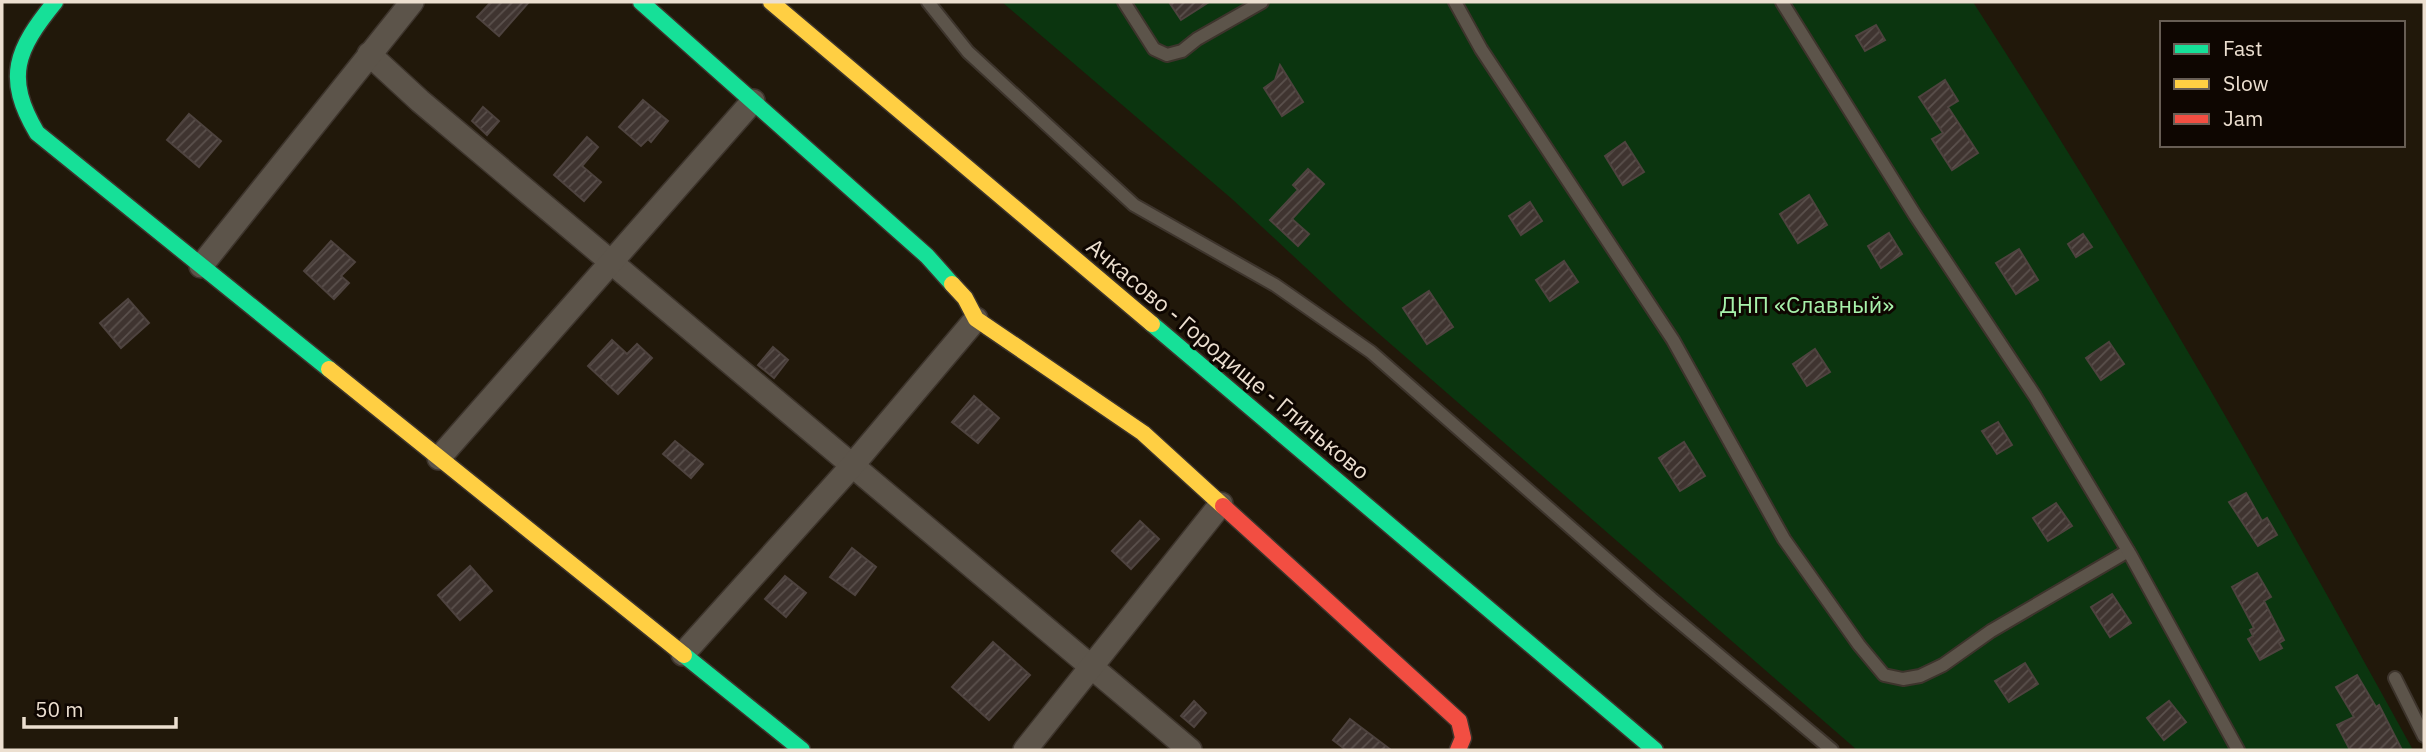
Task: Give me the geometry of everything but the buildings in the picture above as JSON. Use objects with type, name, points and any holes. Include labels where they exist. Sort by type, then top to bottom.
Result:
[{"type":"street","points":[[55,2],[34,27],[17,57],[13,85],[19,110],[37,133],[802,750]]},
{"type":"street","points":[[201,265],[412,2]]},
{"type":"street","points":[[640,2],[927,256],[965,298],[976,319],[1143,433],[1221,504],[1459,722],[1463,738],[1458,750]]},
{"type":"street","name":"Ачкасово - Городище - Глиньково","points":[[771,2],[1655,750]]},
{"type":"street","points":[[369,54],[611,264],[1190,750]]},
{"type":"street","points":[[439,458],[753,101]]},
{"type":"street","points":[[683,654],[851,467],[976,319]]},
{"type":"street","points":[[1026,750],[1221,504]]},
{"type":"lane","points":[[929,2],[968,52],[1134,205],[1275,285],[1371,352],[1652,599],[1832,750]]},
{"type":"lane","points":[[1124,2],[1154,49],[1167,55],[1182,51],[1197,39],[1262,2]]},
{"type":"lane","points":[[1455,2],[1481,49],[1673,340],[1784,539],[1858,645],[1884,675],[1903,679],[1920,676],[1943,665],[1991,631],[2128,551]]},
{"type":"lane","points":[[1782,2],[1915,215],[2035,396],[2128,551],[2238,750]]},
{"type":"lane","points":[[2395,678],[2424,736]]},
{"type":"green space","name":"ДНП «Славный»","points":[[1002,2],[1973,2],[2145,278],[2308,560],[2413,750],[1857,750],[1347,306],[1232,199]]},
{"type":"traffic: fast","points":[[55,2],[31,35],[19,64],[20,96],[37,133],[329,369]]},
{"type":"traffic: fast","points":[[641,2],[927,256],[952,284]]},
{"type":"traffic: fast","points":[[1152,324],[1655,750]]},
{"type":"traffic: fast","points":[[684,655],[802,750]]},
{"type":"traffic: slow","points":[[771,2],[1152,324]]},
{"type":"traffic: slow","points":[[952,284],[965,298],[976,319],[1143,433],[1223,506]]},
{"type":"traffic: slow","points":[[329,369],[684,655]]},
{"type":"traffic: jam","points":[[1223,506],[1459,721],[1463,738],[1458,750]]}]
